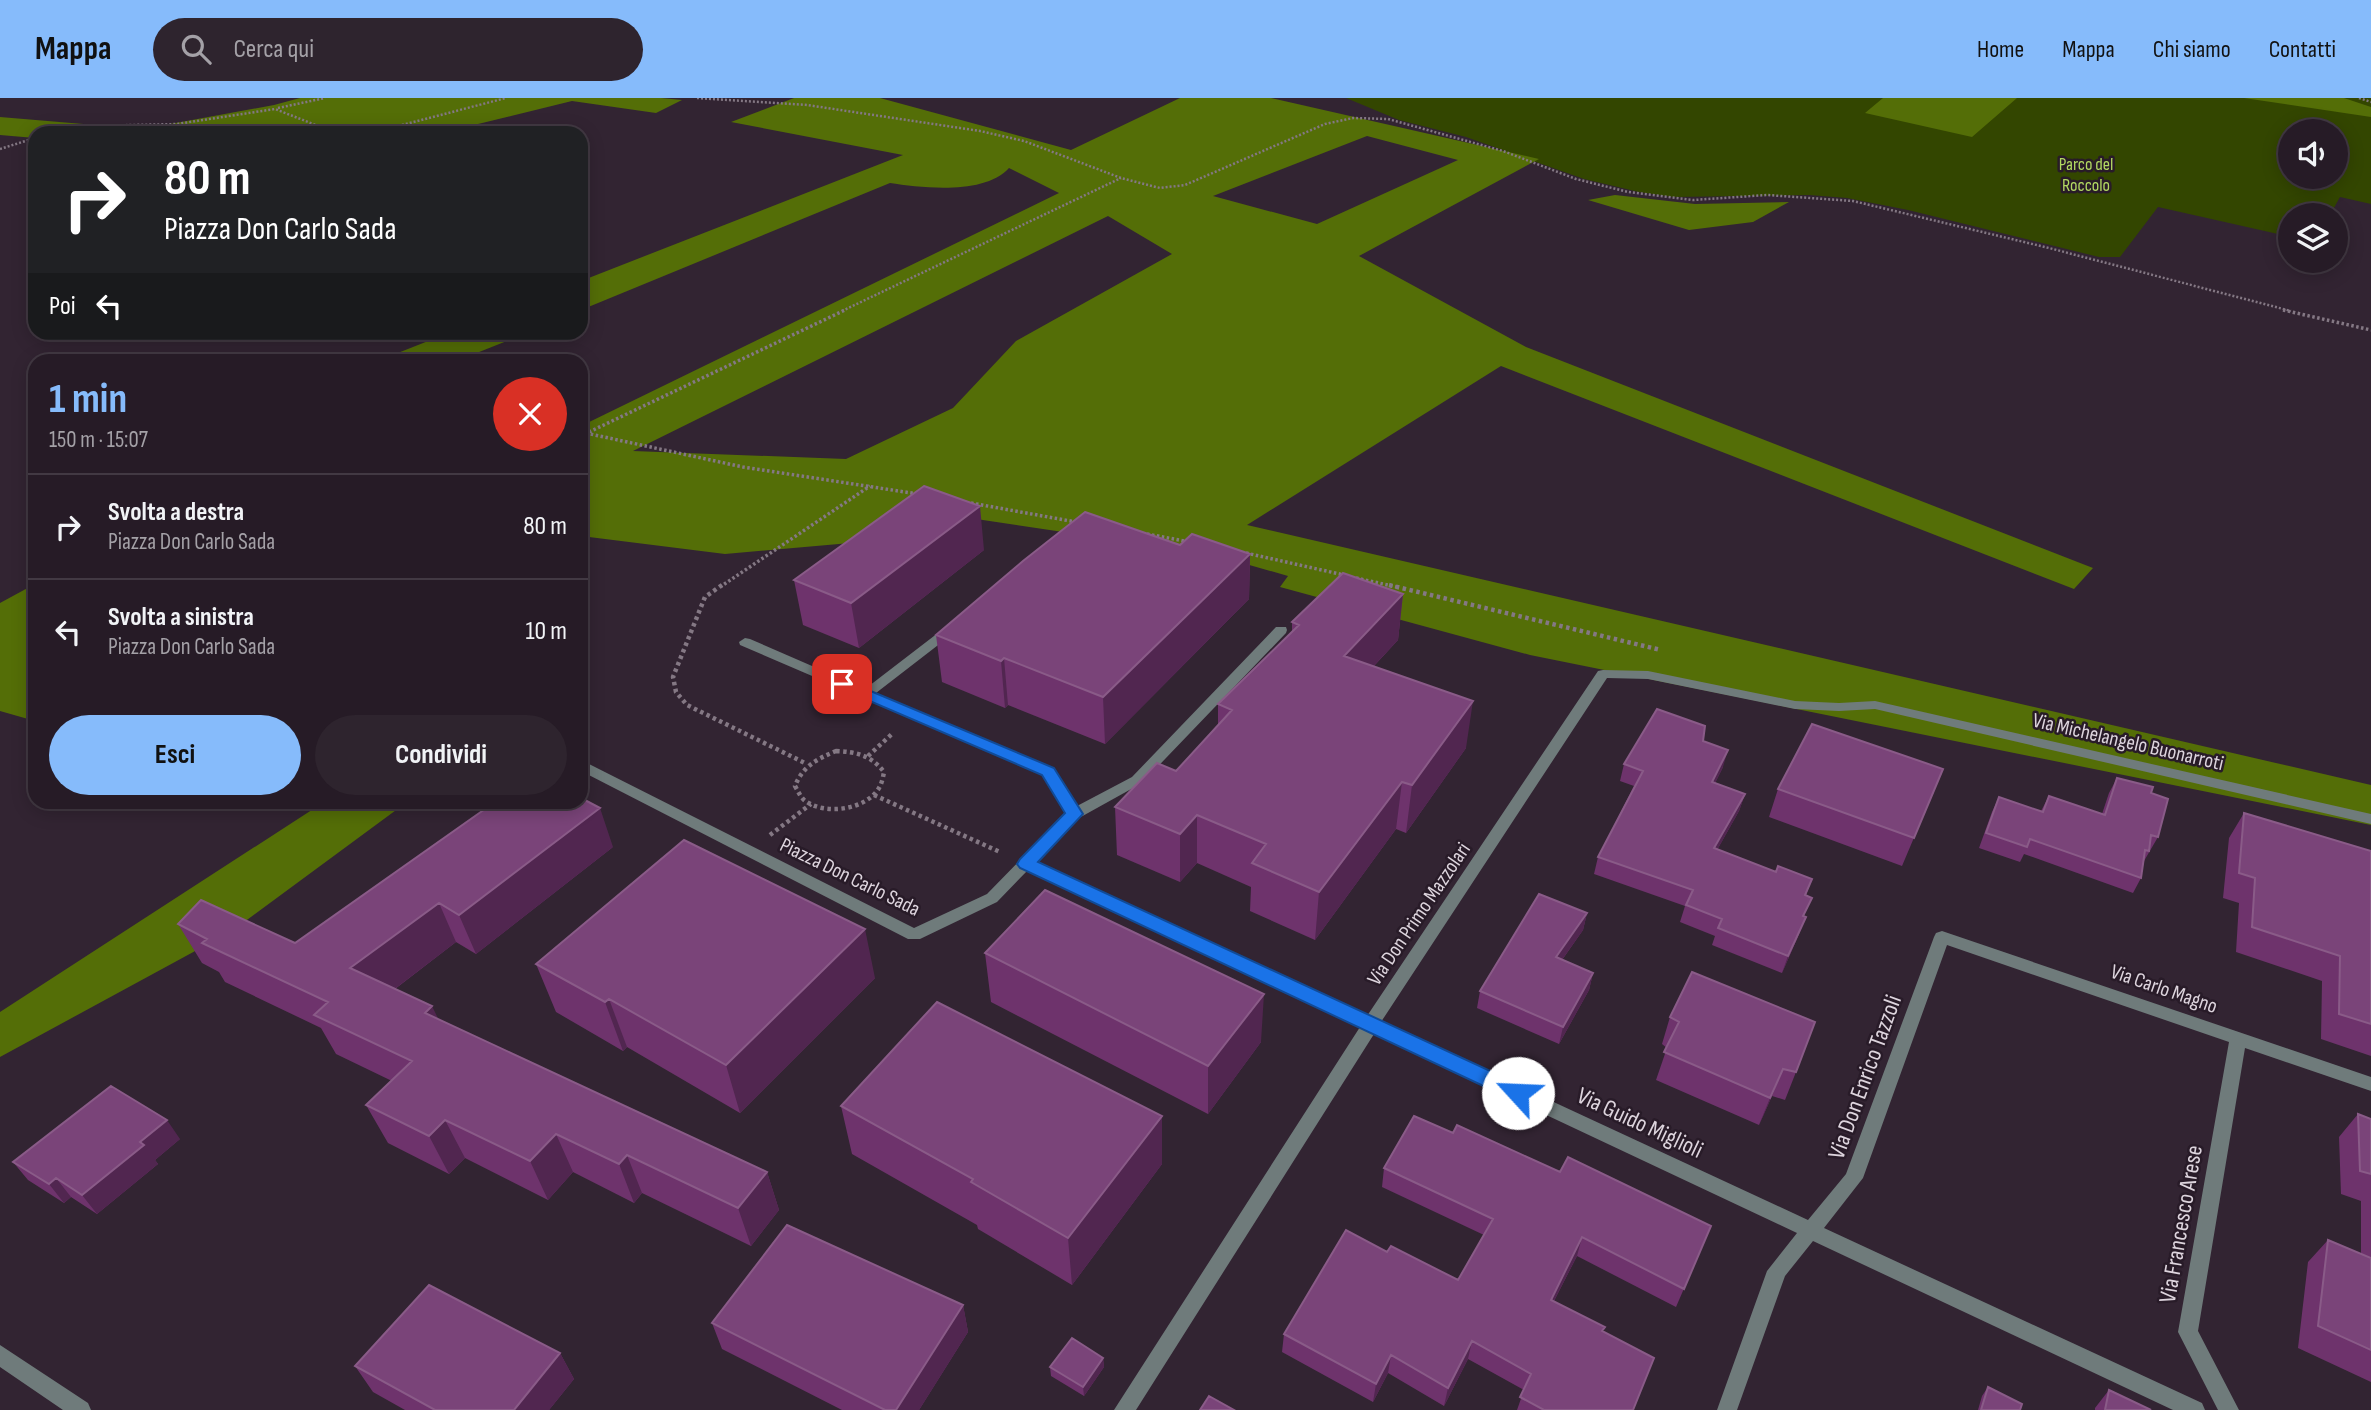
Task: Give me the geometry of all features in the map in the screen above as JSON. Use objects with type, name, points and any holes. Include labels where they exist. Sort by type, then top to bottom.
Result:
[{"type":"street","points":[[867,695],[965,618]]},
{"type":"street","name":"Piazza Don Carlo Sada","points":[[588,769],[914,936],[992,898],[1074,814],[1137,780],[1281,630]]},
{"type":"street","points":[[745,642],[1048,772],[1074,814]]},
{"type":"street","name":"Via Don Primo Mazzolari","points":[[1124,1410],[1371,1024],[1603,674],[1648,675],[1795,705],[1875,705]]},
{"type":"street","name":"Via Michelangelo Buonarroti","points":[[1875,705],[2371,819]]},
{"type":"street","name":"Via Guido Miglioli","points":[[1026,864],[2195,1410]]},
{"type":"street","name":"Via Carlo Magno","points":[[1942,937],[2371,1084]]},
{"type":"street","name":"Via Don Enrico Tazzoli","points":[[1727,1410],[1777,1272],[1854,1178],[1942,937]]},
{"type":"street","name":"Via Francesco Arese","points":[[2229,1410],[2188,1332],[2238,1038]]},
{"type":"street","points":[[0,1355],[81,1410]]},
{"type":"path","points":[[86,126],[177,124],[275,109],[325,98]]},
{"type":"path","points":[[398,126],[506,98]]},
{"type":"path","points":[[697,98],[807,105],[988,132],[1037,146],[1121,178],[1160,188],[1177,187],[1325,124],[1353,118],[1388,119],[1503,151],[1608,188],[1682,199],[1785,195],[1853,201],[2371,330]]},
{"type":"path","points":[[2359,98],[2371,102]]},
{"type":"path","points":[[275,109],[318,126]]},
{"type":"path","points":[[0,149],[28,140]]},
{"type":"path","points":[[588,433],[1121,178]]},
{"type":"path","points":[[588,433],[743,467],[923,495]]},
{"type":"path","points":[[845,502],[870,485]]},
{"type":"path","points":[[963,502],[1083,523]]},
{"type":"path","points":[[1136,533],[1203,544]]},
{"type":"path","points":[[1242,552],[1531,617],[1663,651]]},
{"type":"path","points":[[868,756],[913,714]]},
{"type":"path","points":[[836,751],[858,752],[876,759],[884,772],[880,787],[873,795],[843,808],[820,808],[803,800],[796,786],[800,771],[807,764],[836,751]]},
{"type":"path","points":[[873,795],[1026,864]]},
{"type":"path","points":[[749,852],[811,804]]},
{"type":"green space","points":[[300,98],[682,100],[656,113],[572,101],[470,126],[159,126]]},
{"type":"green space","points":[[794,98],[880,98],[1071,150],[1180,98],[1271,98],[1539,159],[1359,256],[1526,347],[2093,568],[2074,589],[1501,366],[1247,525],[2371,785],[2371,825],[1530,655],[1280,587],[1288,576],[1211,554],[916,510],[873,541],[725,554],[588,537],[588,423],[1059,193],[1009,168],[998,177],[970,186],[936,188],[890,183],[588,307],[588,278],[903,155],[731,122]],"holes":[[[1367,136],[1458,160],[1317,224],[1213,196]],[[1108,216],[1172,254],[1016,341],[953,408],[846,459],[633,451]]]},
{"type":"green space","name":"Parco del Roccolo","points":[[1346,98],[2371,98],[2371,204],[2340,197],[2337,203],[2278,203],[2278,234],[2158,207],[2120,257],[2099,257],[1908,210],[1847,198],[1809,195],[1673,197],[1639,192],[1584,179],[1466,137],[1399,120]]},
{"type":"green space","points":[[1883,98],[2017,98],[1972,137],[1865,113]]},
{"type":"green space","points":[[2244,98],[2344,98],[2371,107],[2371,117]]},
{"type":"green space","points":[[0,117],[107,126],[28,126],[28,137],[0,135]]},
{"type":"green space","points":[[1615,195],[1695,204],[1789,202],[1753,222],[1689,230],[1588,200]]},
{"type":"green space","points":[[431,340],[509,340],[474,354],[395,354]]},
{"type":"green space","points":[[28,588],[28,719],[0,711],[0,603]]},
{"type":"green space","points":[[313,809],[398,809],[232,931],[0,1057],[0,1012]]},
{"type":"building","points":[[924,486],[980,506],[851,603],[794,580]]},
{"type":"building","points":[[1085,512],[1180,545],[1192,534],[1250,554],[1103,697],[1004,658],[1001,661],[936,635],[1023,561]]},
{"type":"building","points":[[1343,573],[1403,594],[1344,656],[1473,701],[1412,785],[1402,782],[1319,892],[1252,863],[1266,844],[1197,815],[1180,834],[1115,807],[1157,763],[1176,771],[1232,710],[1218,704],[1299,625],[1292,622]]},
{"type":"building","points":[[1657,709],[1705,726],[1703,741],[1728,750],[1712,782],[1745,794],[1714,848],[1776,872],[1778,866],[1812,879],[1805,895],[1812,898],[1788,956],[1718,928],[1722,919],[1686,905],[1693,890],[1598,857],[1643,771],[1624,764]]},
{"type":"building","points":[[1812,724],[1943,769],[1914,838],[1778,789]]},
{"type":"building","points":[[2117,778],[2153,787],[2151,793],[2168,799],[2158,837],[2151,835],[2149,851],[2145,850],[2141,878],[2030,839],[2027,847],[1986,833],[1999,797],[2043,812],[2049,796],[2105,815]]},
{"type":"building","points":[[588,802],[600,808],[459,915],[439,903],[350,968],[432,1006],[425,1013],[767,1172],[738,1208],[627,1155],[619,1164],[556,1134],[530,1161],[445,1120],[429,1136],[366,1105],[412,1061],[314,1015],[328,1002],[202,943],[207,939],[178,924],[201,900],[295,943],[485,809],[588,809]]},
{"type":"building","points":[[2244,813],[2371,851],[2371,1024],[2339,1014],[2340,956],[2252,927],[2255,878],[2239,873]]},
{"type":"building","points":[[684,840],[865,929],[726,1065],[609,999],[605,1002],[536,964]]},
{"type":"building","points":[[1045,890],[1264,994],[1208,1066],[985,953]]},
{"type":"building","points":[[1539,894],[1587,913],[1556,957],[1593,973],[1563,1027],[1480,991]]},
{"type":"building","points":[[1692,972],[1815,1022],[1796,1072],[1783,1069],[1770,1098],[1664,1052],[1679,1022],[1670,1017]]},
{"type":"building","points":[[937,1002],[1162,1116],[1068,1238],[971,1182],[973,1179],[841,1106]]},
{"type":"building","points":[[111,1086],[167,1120],[140,1142],[144,1145],[82,1195],[56,1178],[49,1184],[13,1162]]},
{"type":"building","points":[[2358,1114],[2371,1119],[2371,1174],[2360,1171]]},
{"type":"building","points":[[1414,1116],[1453,1133],[1457,1125],[1560,1172],[1568,1157],[1711,1226],[1684,1289],[1582,1237],[1551,1300],[1605,1327],[1602,1331],[1654,1358],[1633,1410],[1544,1410],[1520,1397],[1531,1374],[1472,1341],[1448,1388],[1391,1355],[1376,1384],[1284,1334],[1346,1230],[1387,1252],[1391,1246],[1458,1280],[1493,1219],[1384,1168]]},
{"type":"building","points":[[787,1225],[963,1305],[896,1410],[885,1410],[712,1323]]},
{"type":"building","points":[[2328,1240],[2371,1258],[2371,1350],[2318,1326]]},
{"type":"building","points":[[429,1285],[560,1353],[514,1410],[435,1410],[355,1366]]},
{"type":"building","points":[[1072,1338],[1103,1358],[1083,1387],[1050,1367]]},
{"type":"building","points":[[1988,1387],[2022,1404],[2020,1410],[1981,1410]]},
{"type":"building","points":[[2109,1390],[2151,1410],[2105,1410]]},
{"type":"building","points":[[1209,1396],[1234,1410],[1200,1410]]},
{"type":"route","points":[[842,684],[1048,772],[1074,814],[1026,864],[1518,1093]]}]
